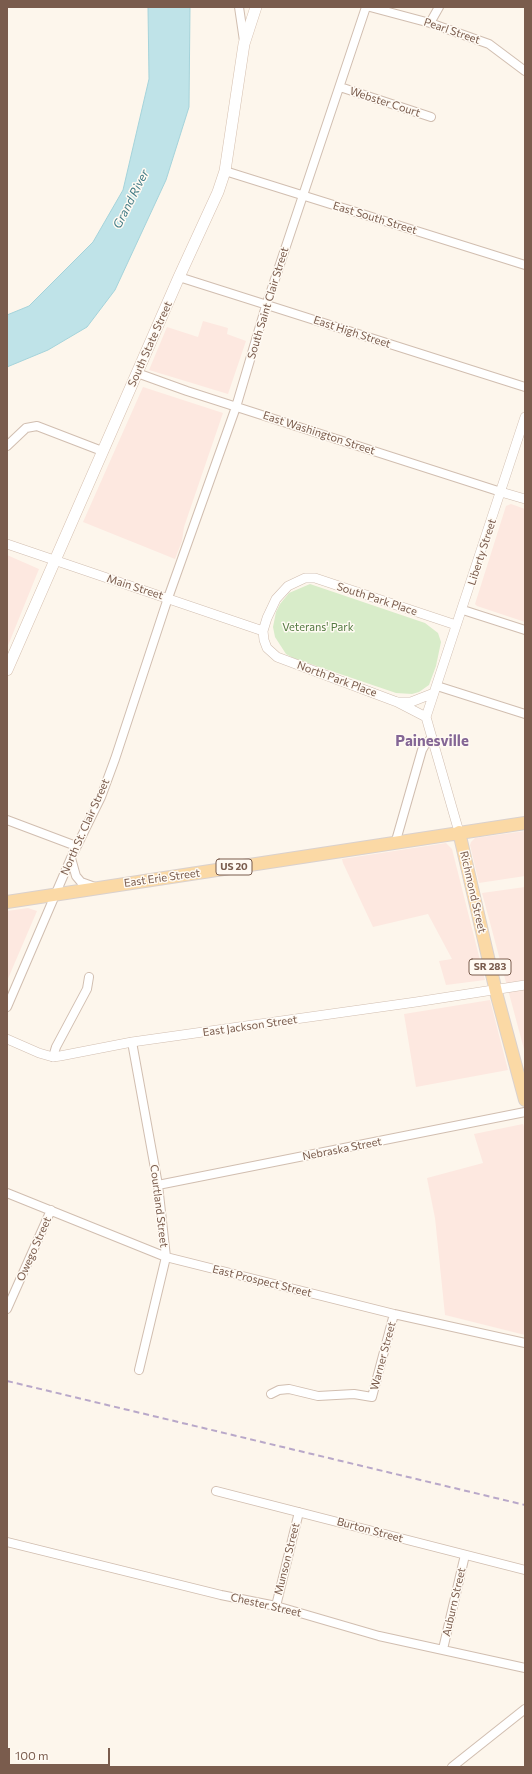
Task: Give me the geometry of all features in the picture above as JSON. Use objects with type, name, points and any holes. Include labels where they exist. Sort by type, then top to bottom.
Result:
[{"type":"main road","name":"South State Street","points":[[7,670],[102,451],[218,192],[225,171],[244,44],[256,7]]},
{"type":"main road","name":"US 20","points":[[460,832],[525,823]]},
{"type":"main road","name":"East Erie Street","points":[[7,902],[395,844],[460,832]]},
{"type":"main road","name":"Richmond Street","points":[[460,832],[496,988],[525,1100]]},
{"type":"street","points":[[239,7],[244,44]]},
{"type":"street","name":"South Saint Clair Street","points":[[168,598],[236,407],[266,306],[366,7]]},
{"type":"street","name":"Pearl Street","points":[[370,7],[430,23],[489,44],[525,71]]},
{"type":"street","points":[[430,23],[439,7]]},
{"type":"street","name":"Webster Court","points":[[340,87],[431,117]]},
{"type":"street","name":"East South Street","points":[[225,171],[525,265]]},
{"type":"street","name":"East High Street","points":[[179,277],[266,306],[306,317],[525,387]]},
{"type":"street","name":"East Washington Street","points":[[137,372],[236,407],[501,492]]},
{"type":"street","name":"Liberty Street","points":[[436,689],[525,417]]},
{"type":"street","points":[[7,446],[26,428],[37,426],[102,451]]},
{"type":"street","points":[[501,492],[525,499]]},
{"type":"street","name":"Main Street","points":[[7,544],[264,631]]},
{"type":"street","name":"South Park Place","points":[[264,631],[276,599],[288,586],[297,581],[315,578],[456,625]]},
{"type":"street","name":"North St. Clair Street","points":[[7,1007],[76,846],[104,787],[168,598]]},
{"type":"street","points":[[463,610],[525,630]]},
{"type":"street","name":"North Park Place","points":[[264,631],[264,640],[267,648],[277,657],[397,702],[426,718]]},
{"type":"street","points":[[426,718],[436,689],[525,714]]},
{"type":"street","name":"North Park Place","points":[[397,702],[410,702],[436,689]]},
{"type":"street","name":"Richmond Street","points":[[426,718],[460,832]]},
{"type":"street","points":[[395,844],[422,750],[426,743],[432,738]]},
{"type":"street","points":[[7,820],[76,846]]},
{"type":"street","points":[[71,858],[76,876],[81,882],[96,888]]},
{"type":"street","points":[[54,1057],[56,1047],[87,989],[89,977]]},
{"type":"street","name":"East Jackson Street","points":[[7,1039],[39,1053],[54,1057],[132,1042],[416,1002],[525,984]]},
{"type":"street","name":"Courtland Street","points":[[132,1042],[158,1185],[166,1257],[139,1370]]},
{"type":"street","name":"Nebraska Street","points":[[158,1185],[525,1112]]},
{"type":"street","name":"East Prospect Street","points":[[7,1193],[166,1257],[394,1314],[525,1343]]},
{"type":"street","name":"Owego Street","points":[[7,1310],[51,1210]]},
{"type":"street","name":"Warner Street","points":[[270,1394],[279,1390],[289,1389],[318,1396],[354,1394],[372,1397],[394,1314]]},
{"type":"street","name":"Burton Street","points":[[216,1491],[525,1570]]},
{"type":"street","name":"Munson Street","points":[[276,1606],[299,1512]]},
{"type":"street","name":"Chester Street","points":[[7,1542],[221,1595],[276,1606],[378,1636],[525,1668]]},
{"type":"street","name":"Auburn Street","points":[[443,1649],[465,1555]]},
{"type":"street","points":[[452,1767],[525,1709]]},
{"type":"shaded area","points":[[203,321],[228,328],[227,334],[246,341],[228,394],[149,370],[167,327],[198,337]]},
{"type":"shaded area","points":[[143,387],[223,413],[184,527],[182,541],[175,559],[83,522]]},
{"type":"shaded area","points":[[511,504],[525,509],[525,622],[477,606],[475,604],[506,506]]},
{"type":"shaded area","points":[[7,555],[39,569],[7,648]]},
{"type":"shaded area","points":[[525,831],[525,876],[479,883],[470,845],[471,842],[475,838]]},
{"type":"shaded area","points":[[446,843],[452,849],[485,980],[446,985],[439,961],[452,959],[428,914],[373,927],[342,859]]},
{"type":"shaded area","points":[[525,887],[525,1053],[482,893]]},
{"type":"shaded area","points":[[28,908],[37,911],[7,981],[7,911]]},
{"type":"shaded area","points":[[490,1000],[508,1070],[416,1087],[404,1014]]},
{"type":"shaded area","points":[[523,1124],[525,1129],[525,1335],[445,1315],[435,1218],[427,1178],[483,1163],[474,1134]]},
{"type":"green space","name":"Veterans' Park","points":[[310,584],[425,623],[438,633],[441,642],[436,666],[429,685],[419,692],[412,694],[396,693],[293,658],[286,654],[275,637],[273,627],[276,612],[280,604],[289,593]]},
{"type":"water","name":"Grand River","points":[[148,7],[190,7],[189,107],[166,180],[115,290],[87,327],[48,350],[7,367],[7,315],[29,306],[93,242],[123,190],[149,79]]},
{"type":"railway","points":[[7,1381],[525,1505]]},
{"type":"district","name":"Painesville","points":[[432,741]]}]
